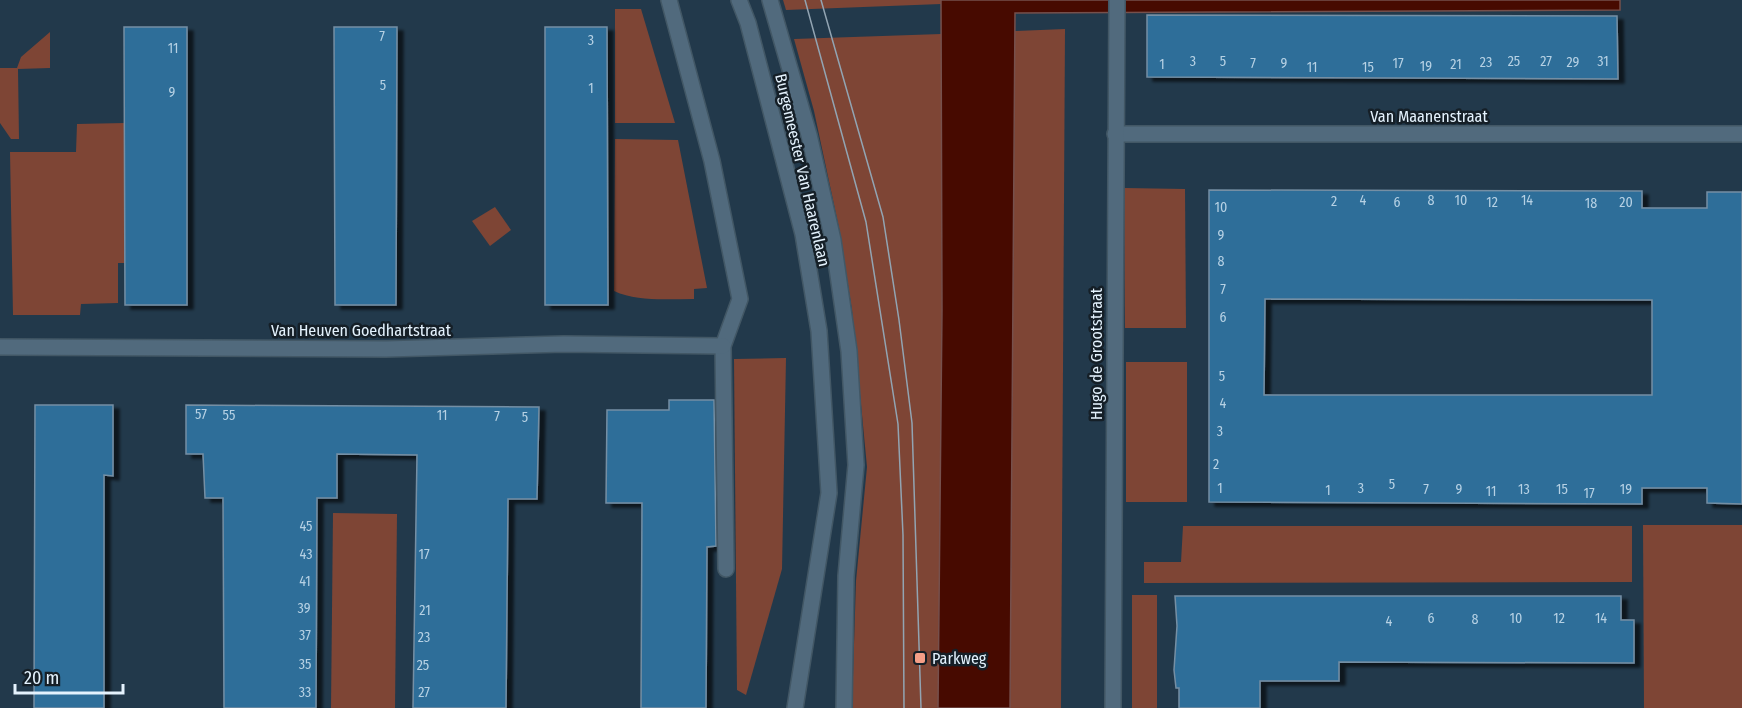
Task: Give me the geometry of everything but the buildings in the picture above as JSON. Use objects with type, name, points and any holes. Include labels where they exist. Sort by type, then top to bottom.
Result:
[{"type":"street","points":[[669,0],[712,161],[740,299],[723,346],[726,569]]},
{"type":"street","name":"Burgemeester Van Haarenlaan","points":[[739,0],[751,35],[803,234],[819,331],[829,493],[795,708]]},
{"type":"street","name":"Burgemeester Van Haarenlaan","points":[[770,0],[812,147],[833,240],[849,351],[856,465],[846,576],[844,708]]},
{"type":"street","name":"Hugo de Grootstraat","points":[[1113,708],[1117,0]]},
{"type":"street","name":"Van Maanenstraat","points":[[1115,134],[1742,134]]},
{"type":"street","name":"Van Heuven Goedhartstraat","points":[[0,347],[386,349],[564,344],[723,346]]},
{"type":"shaded area","points":[[783,0],[941,0],[941,4],[786,10]]},
{"type":"shaded area","points":[[941,0],[1620,0],[1620,10],[1015,13],[1010,708],[938,708],[942,310]]},
{"type":"shaded area","points":[[615,9],[641,9],[675,123],[615,123]]},
{"type":"shaded area","points":[[1065,29],[1061,708],[1010,708],[1015,31]]},
{"type":"shaded area","points":[[50,32],[50,68],[18,69],[19,139],[11,139],[0,123],[0,68],[17,68],[21,57]]},
{"type":"shaded area","points":[[941,34],[942,310],[938,708],[852,708],[856,581],[867,467],[852,310],[839,228],[814,111],[794,39]]},
{"type":"shaded area","points":[[125,123],[125,263],[118,263],[118,303],[81,304],[80,315],[13,315],[10,152],[76,152],[77,124]]},
{"type":"shaded area","points":[[615,139],[678,140],[707,288],[694,289],[694,299],[642,298],[614,291]]},
{"type":"shaded area","points":[[1124,188],[1185,189],[1186,328],[1125,328]]},
{"type":"shaded area","points":[[495,207],[511,230],[490,246],[472,221]]},
{"type":"shaded area","points":[[786,358],[782,569],[746,695],[737,690],[734,359]]},
{"type":"shaded area","points":[[1126,362],[1187,362],[1187,502],[1126,502]]},
{"type":"shaded area","points":[[333,513],[397,514],[395,708],[331,708]]},
{"type":"shaded area","points":[[1643,525],[1742,525],[1742,708],[1644,708]]},
{"type":"shaded area","points":[[1183,526],[1632,526],[1632,582],[1144,583],[1144,562],[1181,562]]},
{"type":"shaded area","points":[[1132,595],[1157,595],[1157,708],[1132,708]]},
{"type":"tram line","points":[[805,0],[866,222],[898,424],[903,535],[904,708]]},
{"type":"tram line","points":[[821,0],[883,217],[899,320],[912,423],[921,708]]},
{"type":"place","name":"Parkweg","points":[[920,658]]}]
